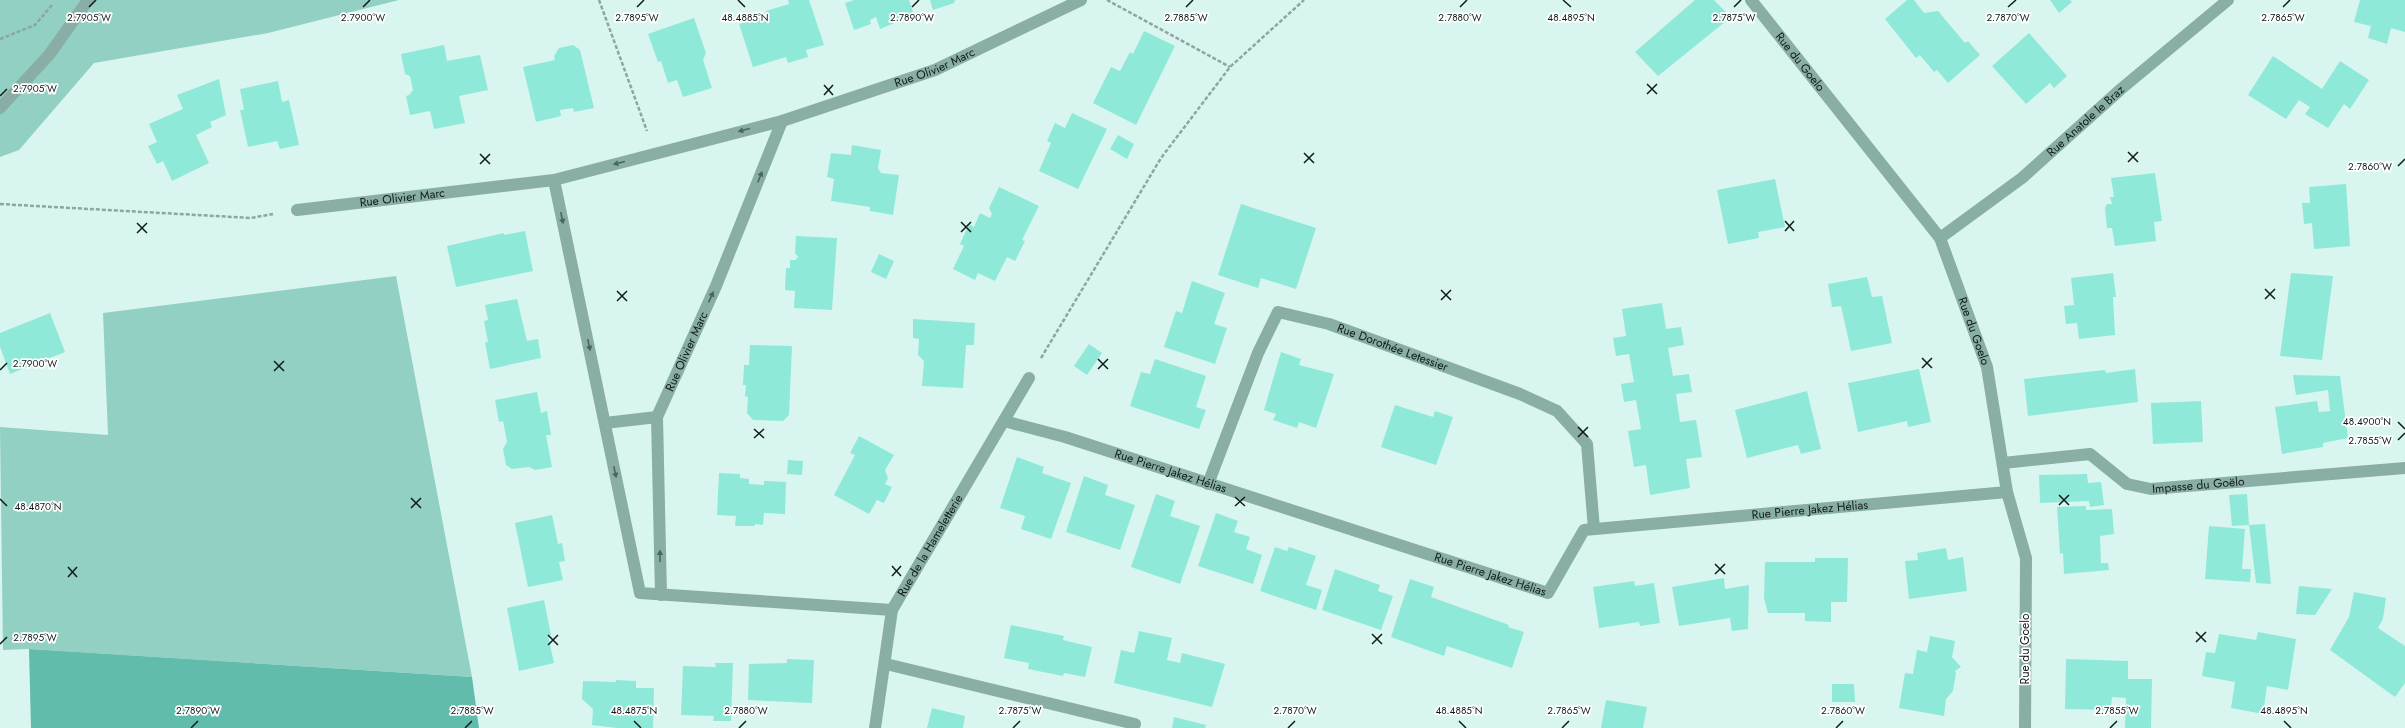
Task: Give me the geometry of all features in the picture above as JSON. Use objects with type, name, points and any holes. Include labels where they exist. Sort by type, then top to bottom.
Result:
[{"type":"street","points":[[0,108],[49,55],[88,0]]},
{"type":"street","name":"Rue Olivier Marc","points":[[297,210],[554,180],[656,154],[782,120],[935,70],[1081,0]]},
{"type":"street","name":"Rue du Goelo","points":[[1752,0],[1940,238],[1987,368],[2008,492],[2026,558],[2025,728]]},
{"type":"street","name":"Rue Anatole le Braz","points":[[1940,238],[2022,178],[2122,89],[2228,0]]},
{"type":"street","name":"Rue Olivier Marc","points":[[661,595],[657,417],[716,286],[782,120]]},
{"type":"street","points":[[554,180],[640,593],[892,610]]},
{"type":"street","name":"Rue Dorothée Letessier","points":[[1208,484],[1258,353],[1278,312],[1329,324],[1520,394],[1557,411],[1587,444],[1594,529]]},
{"type":"street","name":"Rue de la Hameletterie","points":[[875,728],[886,664],[892,610],[1029,378]]},
{"type":"street","points":[[605,423],[657,417]]},
{"type":"street","name":"Rue Pierre Jakez Hélias","points":[[1004,422],[1065,436],[1208,484],[1321,518],[1548,593],[1584,530],[2008,492]]},
{"type":"street","name":"Impasse du Goëlo","points":[[2003,463],[2090,454],[2127,484],[2151,489],[2405,468]]},
{"type":"street","points":[[886,664],[1135,724]]},
{"type":"path","points":[[0,39],[35,24],[56,0]]},
{"type":"path","points":[[600,0],[656,154]]},
{"type":"path","points":[[1107,0],[1230,67]]},
{"type":"path","points":[[1029,378],[1161,158],[1230,67],[1304,0]]},
{"type":"path","points":[[0,204],[251,218],[297,210]]},
{"type":"green space","points":[[0,0],[399,0],[268,33],[94,63],[19,150],[0,157]]},
{"type":"green space","points":[[396,276],[472,677],[29,649],[3,650],[0,427],[108,435],[103,313]]},
{"type":"green space","points":[[29,649],[472,677],[479,728],[31,728]]},
{"type":"building","points":[[788,0],[809,0],[824,45],[806,50],[808,57],[788,63],[786,57],[753,67],[739,24],[762,17],[766,11],[789,4]]},
{"type":"building","points":[[854,0],[909,0],[914,15],[880,29],[876,17],[870,20],[871,24],[854,30],[845,3]]},
{"type":"building","points":[[930,0],[955,0],[954,3],[933,10]]},
{"type":"building","points":[[1695,0],[1714,0],[1731,17],[1658,76],[1635,52]]},
{"type":"building","points":[[1907,0],[1914,0],[1924,13],[1938,11],[1965,43],[1968,41],[1980,55],[1948,83],[1937,70],[1934,72],[1920,55],[1916,58],[1885,19]]},
{"type":"building","points":[[2050,0],[2070,0],[2072,2],[2059,13]]},
{"type":"building","points":[[2360,0],[2405,0],[2405,32],[2391,28],[2387,44],[2368,38],[2371,26],[2354,22]]},
{"type":"building","points":[[694,18],[706,53],[703,60],[712,88],[683,97],[677,80],[668,83],[661,61],[658,62],[648,34]]},
{"type":"building","points":[[1144,31],[1175,46],[1136,125],[1093,103],[1111,67],[1120,71],[1130,52],[1133,54]]},
{"type":"building","points":[[2029,33],[2067,76],[2054,88],[2050,83],[2026,104],[1992,66]]},
{"type":"building","points":[[444,45],[447,61],[480,55],[488,90],[459,96],[465,123],[434,129],[430,111],[410,115],[406,96],[413,90],[410,76],[405,74],[401,54]]},
{"type":"building","points":[[573,45],[580,50],[594,108],[574,112],[573,108],[560,110],[561,116],[536,122],[523,67],[555,60],[554,56],[559,48]]},
{"type":"building","points":[[2273,56],[2322,89],[2340,61],[2369,80],[2350,109],[2344,104],[2328,128],[2305,114],[2310,107],[2299,100],[2286,119],[2248,95]]},
{"type":"building","points":[[219,79],[226,115],[210,122],[212,127],[196,135],[209,163],[172,181],[163,161],[157,164],[148,146],[157,142],[149,124],[183,109],[177,95]]},
{"type":"building","points":[[278,81],[282,102],[289,100],[299,145],[280,149],[277,141],[248,147],[240,110],[244,110],[240,89]]},
{"type":"building","points":[[1072,113],[1107,129],[1078,189],[1039,171],[1051,143],[1047,141],[1055,123],[1065,128]]},
{"type":"building","points":[[1118,135],[1134,144],[1127,159],[1110,149]]},
{"type":"building","points":[[852,145],[881,150],[878,168],[881,173],[899,175],[893,215],[870,211],[870,207],[831,201],[834,179],[827,177],[831,153],[851,155]]},
{"type":"building","points":[[2155,173],[2162,221],[2154,222],[2156,241],[2115,246],[2112,228],[2107,228],[2105,208],[2107,204],[2112,204],[2110,197],[2114,197],[2111,178]]},
{"type":"building","points":[[1775,179],[1785,227],[1758,232],[1759,238],[1728,244],[1717,190]]},
{"type":"building","points":[[2346,184],[2350,246],[2314,249],[2312,223],[2304,224],[2302,203],[2310,203],[2309,187]]},
{"type":"building","points":[[999,187],[1039,206],[1022,240],[1025,241],[1015,261],[1007,257],[995,281],[978,273],[975,280],[953,269],[964,246],[960,244],[969,224],[974,227],[980,213],[990,218],[992,214],[989,208]]},
{"type":"building","points":[[1241,204],[1316,228],[1296,289],[1261,278],[1258,288],[1218,275]]},
{"type":"building","points":[[525,231],[533,271],[456,287],[447,246],[504,233],[504,235]]},
{"type":"building","points":[[796,236],[837,238],[832,310],[794,308],[795,291],[785,290],[786,268],[790,268],[790,260],[795,260],[798,257],[795,253]]},
{"type":"building","points":[[879,254],[894,261],[886,279],[871,272]]},
{"type":"building","points":[[2113,273],[2116,297],[2113,297],[2115,335],[2079,339],[2077,323],[2066,324],[2064,306],[2074,305],[2071,278]]},
{"type":"building","points":[[2291,273],[2333,276],[2322,360],[2280,356]]},
{"type":"building","points":[[1867,277],[1872,297],[1882,296],[1892,343],[1851,351],[1841,306],[1832,307],[1828,284]]},
{"type":"building","points":[[1192,281],[1225,293],[1214,324],[1227,328],[1215,364],[1164,347],[1176,311],[1182,313]]},
{"type":"building","points":[[517,299],[527,341],[538,339],[541,358],[490,369],[485,342],[488,342],[484,321],[488,320],[485,305]]},
{"type":"building","points":[[1662,303],[1666,329],[1681,327],[1684,345],[1668,348],[1673,376],[1689,374],[1692,392],[1676,394],[1680,422],[1696,420],[1702,457],[1686,459],[1690,488],[1650,495],[1646,465],[1634,467],[1628,431],[1641,429],[1636,400],[1624,402],[1621,384],[1634,382],[1629,354],[1616,356],[1613,338],[1626,336],[1622,309]]},
{"type":"building","points":[[50,313],[65,352],[10,374],[0,347],[0,333]]},
{"type":"building","points":[[913,319],[975,323],[974,345],[966,345],[963,388],[922,386],[924,361],[918,355],[919,339],[913,338]]},
{"type":"building","points":[[1089,344],[1102,353],[1087,375],[1074,366]]},
{"type":"building","points":[[750,345],[792,346],[789,415],[783,421],[753,420],[747,413],[748,397],[745,396],[746,385],[743,385],[744,365],[749,365]]},
{"type":"building","points":[[1281,352],[1301,359],[1299,365],[1334,374],[1316,428],[1299,422],[1297,428],[1273,420],[1276,414],[1264,410]]},
{"type":"building","points":[[1155,359],[1206,376],[1196,407],[1206,410],[1199,429],[1130,406],[1141,372],[1150,374]]},
{"type":"building","points":[[1919,369],[1931,422],[1908,427],[1907,421],[1858,432],[1848,383]]},
{"type":"building","points":[[2135,369],[2138,402],[2028,416],[2024,379],[2105,370],[2106,373]]},
{"type":"building","points":[[2293,375],[2340,376],[2348,438],[2323,443],[2323,447],[2282,454],[2275,407],[2317,401],[2319,412],[2330,411],[2328,390],[2296,395]]},
{"type":"building","points":[[1807,391],[1821,449],[1801,454],[1798,445],[1747,458],[1735,410]]},
{"type":"building","points":[[537,392],[541,413],[547,411],[551,435],[546,435],[552,467],[535,470],[529,467],[512,469],[506,465],[503,449],[507,442],[503,421],[499,422],[495,400]]},
{"type":"building","points":[[2201,401],[2203,442],[2153,444],[2151,403]]},
{"type":"building","points":[[1395,405],[1433,417],[1435,411],[1453,417],[1436,465],[1381,447]]},
{"type":"building","points":[[859,436],[894,455],[885,470],[888,478],[885,484],[892,487],[884,503],[877,500],[869,514],[834,495],[855,455],[850,453]]},
{"type":"building","points":[[1017,457],[1044,467],[1042,473],[1071,483],[1051,539],[1021,529],[1025,516],[1000,508]]},
{"type":"building","points":[[788,460],[803,461],[802,475],[787,474]]},
{"type":"building","points":[[719,473],[740,474],[740,478],[749,479],[749,484],[764,485],[764,481],[786,482],[785,514],[764,513],[763,525],[755,524],[755,526],[735,526],[736,516],[717,515]]},
{"type":"building","points":[[2087,474],[2088,483],[2101,482],[2104,505],[2090,507],[2089,501],[2040,503],[2039,475]]},
{"type":"building","points":[[1084,476],[1108,485],[1105,495],[1135,505],[1120,550],[1066,532]]},
{"type":"building","points":[[1156,494],[1175,501],[1170,516],[1200,526],[1180,584],[1131,567]]},
{"type":"building","points":[[2247,494],[2249,525],[2232,526],[2229,495]]},
{"type":"building","points":[[2086,506],[2086,510],[2112,509],[2114,534],[2100,536],[2101,563],[2108,563],[2109,570],[2064,574],[2063,553],[2060,554],[2057,507]]},
{"type":"building","points":[[1216,513],[1238,521],[1234,532],[1250,537],[1246,549],[1262,555],[1253,584],[1198,566]]},
{"type":"building","points":[[552,515],[558,544],[562,543],[565,561],[559,562],[563,580],[528,587],[515,523]]},
{"type":"building","points":[[2265,524],[2271,584],[2256,583],[2249,525]]},
{"type":"building","points":[[2209,526],[2245,529],[2242,569],[2251,569],[2250,582],[2205,579]]},
{"type":"building","points":[[1275,547],[1287,551],[1289,547],[1316,556],[1306,585],[1322,590],[1316,610],[1260,591]]},
{"type":"building","points":[[1946,548],[1948,560],[1963,557],[1967,591],[1909,599],[1905,561],[1918,560],[1917,553]]},
{"type":"building","points":[[1815,558],[1848,558],[1847,602],[1831,602],[1831,622],[1805,621],[1805,613],[1768,613],[1764,598],[1765,562],[1815,562]]},
{"type":"building","points":[[1335,569],[1380,585],[1378,591],[1393,596],[1381,630],[1322,610]]},
{"type":"building","points":[[1724,578],[1725,589],[1749,585],[1748,629],[1732,631],[1730,618],[1679,626],[1672,587]]},
{"type":"building","points":[[1410,579],[1434,587],[1431,597],[1509,625],[1508,627],[1524,632],[1512,668],[1447,646],[1444,656],[1391,637]]},
{"type":"building","points":[[1634,581],[1635,586],[1654,583],[1660,623],[1640,626],[1639,622],[1599,628],[1593,587]]},
{"type":"building","points":[[2299,586],[2332,589],[2315,615],[2296,614]]},
{"type":"building","points":[[2354,592],[2386,598],[2383,619],[2378,628],[2405,646],[2405,683],[2395,697],[2330,650],[2349,617]]},
{"type":"building","points":[[544,600],[551,635],[548,635],[554,663],[519,671],[507,608]]},
{"type":"building","points":[[1011,625],[1064,636],[1063,640],[1092,647],[1085,677],[1064,673],[1063,676],[1028,669],[1029,663],[1004,658]]},
{"type":"building","points":[[1139,631],[1172,638],[1167,660],[1180,663],[1182,653],[1225,664],[1212,707],[1114,683],[1121,650],[1134,653]]},
{"type":"building","points":[[2258,632],[2296,639],[2288,690],[2267,686],[2263,714],[2231,708],[2235,682],[2202,676],[2206,652],[2215,653],[2219,634],[2256,640]]},
{"type":"building","points":[[1930,636],[1955,641],[1952,657],[1961,667],[1955,671],[1953,691],[1946,699],[1944,716],[1899,708],[1905,673],[1913,674],[1917,650],[1927,652]]},
{"type":"building","points":[[787,659],[814,660],[812,703],[748,700],[749,664],[787,663]]},
{"type":"building","points":[[2066,659],[2128,661],[2128,679],[2152,679],[2151,728],[2125,728],[2126,698],[2112,697],[2111,710],[2065,709]]},
{"type":"building","points":[[715,663],[733,663],[731,721],[713,721],[714,716],[681,715],[683,666],[716,667]]},
{"type":"building","points":[[616,680],[636,681],[636,688],[654,688],[653,728],[617,728],[592,725],[593,709],[582,699],[583,681],[616,682]]},
{"type":"building","points":[[1832,684],[1854,684],[1855,702],[1832,702]]},
{"type":"building","points":[[1606,700],[1647,707],[1643,728],[1601,728]]},
{"type":"building","points":[[932,708],[965,716],[963,728],[927,728]]},
{"type":"building","points":[[1174,717],[1206,725],[1205,728],[1172,728]]}]
